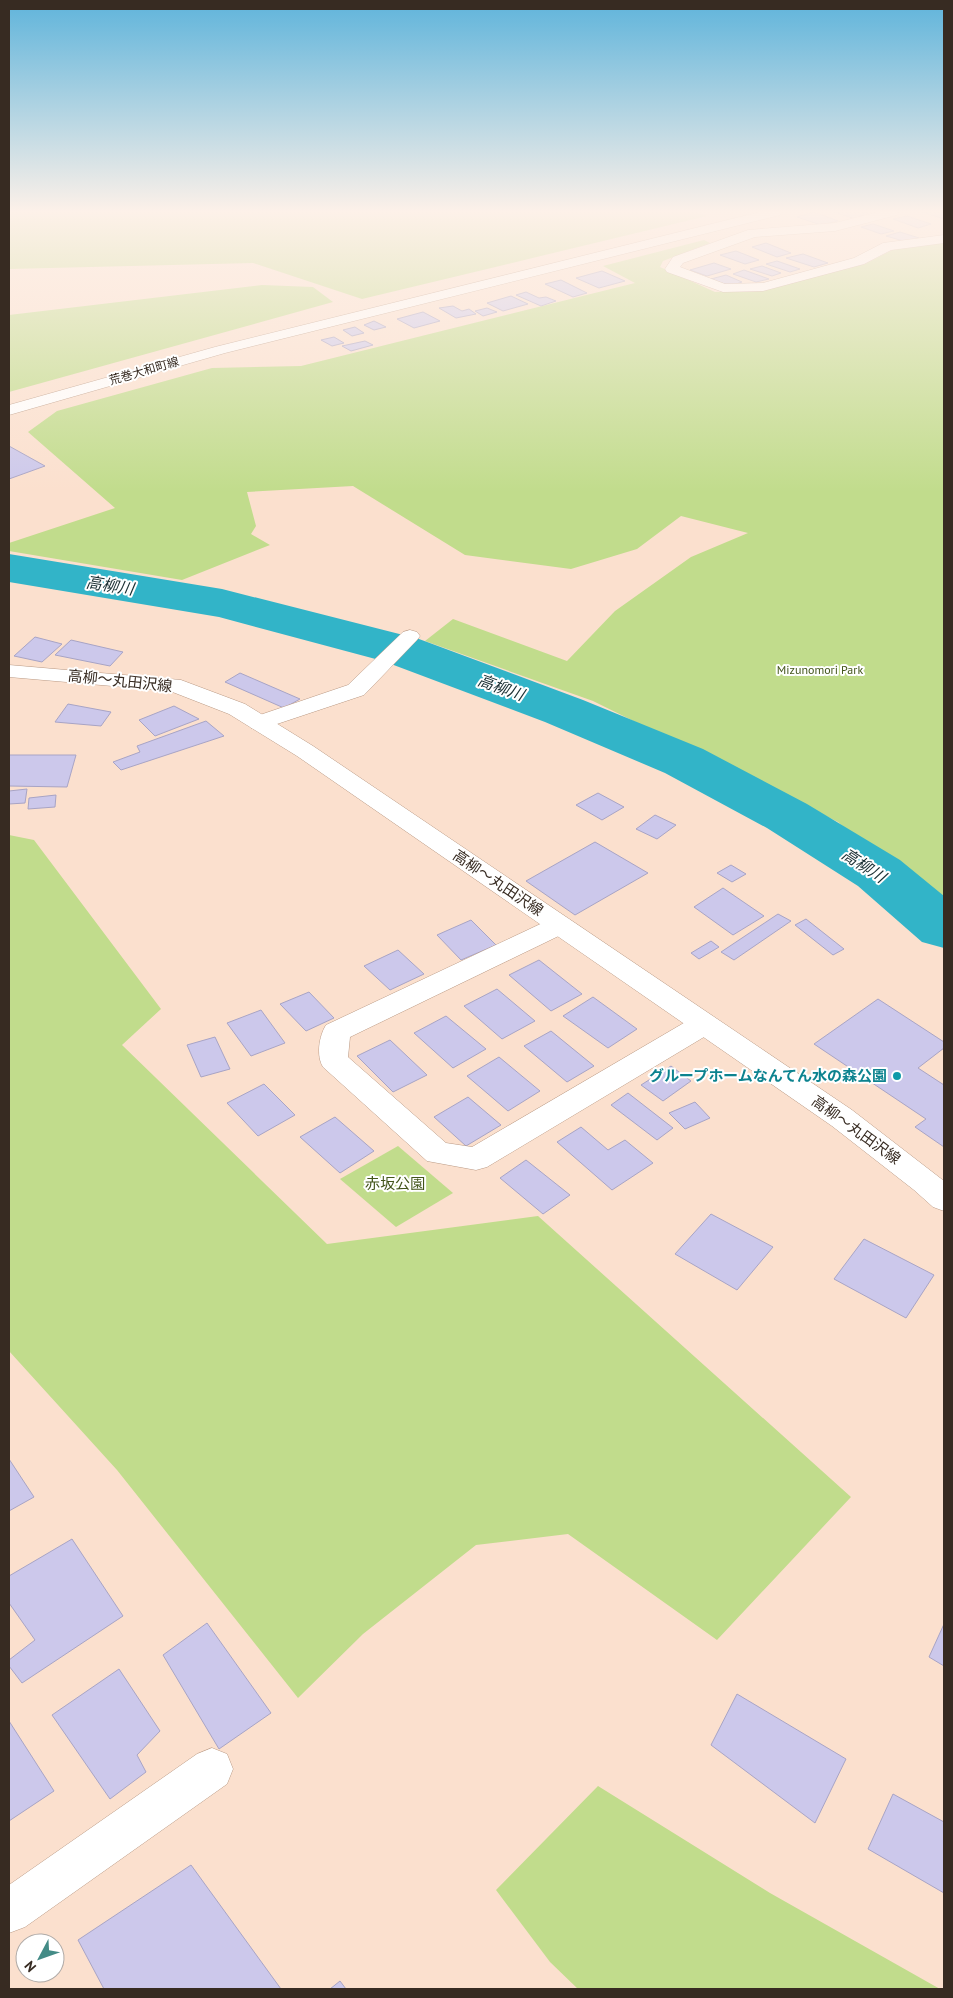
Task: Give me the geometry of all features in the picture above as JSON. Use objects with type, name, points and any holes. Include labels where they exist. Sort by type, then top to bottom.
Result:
[{"type":"street","name":"荒巻大和町線","points":[[9,410],[220,350],[400,305]]},
{"type":"street","points":[[259,723],[356,690],[410,636]]},
{"type":"street","name":"高柳～丸田沢線","points":[[9,671],[173,685],[237,709],[305,751],[842,1118],[944,1199]]},
{"type":"street","points":[[560,925],[336,1032],[333,1060],[438,1153],[476,1159],[704,1024]]},
{"type":"street","points":[[9,1911],[212,1769]]},
{"type":"green space","points":[[91,305],[321,305],[9,392],[9,315]]},
{"type":"green space","name":"Mizunomori Park","points":[[546,305],[944,305],[944,912],[838,822],[593,701],[425,641],[453,619],[567,661],[615,611],[691,557],[748,533],[681,516],[637,549],[571,569],[465,555],[353,486],[247,492],[256,526],[251,534],[270,545],[182,580],[9,551],[9,543],[115,508],[28,432],[57,411],[212,368],[301,366]]},
{"type":"green space","points":[[9,835],[34,840],[161,1009],[122,1045],[327,1244],[538,1216],[851,1497],[717,1640],[568,1534],[476,1545],[363,1634],[298,1698],[117,1470],[9,1351]]},
{"type":"green space","name":"赤坂公園","points":[[398,1146],[453,1193],[396,1227],[340,1179]]},
{"type":"green space","points":[[598,1786],[770,1893],[940,1989],[578,1989],[550,1962],[496,1890]]},
{"type":"building","points":[[491,305],[524,305],[503,311]]},
{"type":"building","points":[[453,306],[462,311],[469,309],[476,314],[456,318],[439,308]]},
{"type":"building","points":[[487,308],[497,312],[483,316],[475,311]]},
{"type":"building","points":[[423,312],[440,321],[414,328],[397,319]]},
{"type":"building","points":[[374,321],[386,327],[374,330],[364,325]]},
{"type":"building","points":[[355,327],[364,333],[352,336],[343,330]]},
{"type":"building","points":[[334,337],[344,343],[332,346],[321,340]]},
{"type":"building","points":[[365,341],[373,345],[351,351],[342,346]]},
{"type":"building","points":[[9,446],[45,466],[9,479]]},
{"type":"building","points":[[35,637],[62,644],[42,662],[14,656]]},
{"type":"building","points":[[71,640],[123,652],[110,666],[55,655]]},
{"type":"building","points":[[240,673],[300,699],[284,708],[225,682]]},
{"type":"building","points":[[68,704],[111,712],[101,726],[55,722]]},
{"type":"building","points":[[174,706],[199,719],[155,736],[139,720]]},
{"type":"building","points":[[206,721],[224,736],[121,770],[113,762],[140,752],[137,746]]},
{"type":"building","points":[[9,755],[76,755],[67,787],[9,786]]},
{"type":"building","points":[[27,789],[25,803],[9,804],[9,791]]},
{"type":"building","points":[[598,793],[624,807],[602,820],[576,805]]},
{"type":"building","points":[[56,795],[55,807],[28,809],[29,798]]},
{"type":"building","points":[[655,815],[676,825],[657,839],[636,829]]},
{"type":"building","points":[[595,842],[648,873],[575,915],[526,881]]},
{"type":"building","points":[[731,865],[746,874],[732,882],[717,873]]},
{"type":"building","points":[[723,888],[764,916],[733,935],[694,907]]},
{"type":"building","points":[[778,914],[791,921],[734,960],[721,952]]},
{"type":"building","points":[[806,919],[844,949],[833,955],[795,925]]},
{"type":"building","points":[[471,920],[496,945],[461,960],[437,935]]},
{"type":"building","points":[[711,941],[719,947],[699,959],[691,953]]},
{"type":"building","points":[[398,950],[424,974],[390,990],[364,966]]},
{"type":"building","points":[[539,960],[582,994],[551,1011],[509,975]]},
{"type":"building","points":[[497,989],[535,1021],[502,1039],[464,1006]]},
{"type":"building","points":[[309,992],[334,1018],[306,1031],[280,1004]]},
{"type":"building","points":[[593,997],[637,1029],[608,1048],[563,1016]]},
{"type":"building","name":"グループホームなんてん水の森公園","points":[[878,999],[944,1042],[944,1048],[918,1068],[944,1085],[944,1147],[915,1127],[926,1119],[814,1044]]},
{"type":"building","points":[[261,1010],[285,1043],[251,1056],[227,1023]]},
{"type":"building","points":[[446,1016],[486,1049],[453,1068],[414,1033]]},
{"type":"building","points":[[551,1031],[594,1066],[567,1082],[524,1046]]},
{"type":"building","points":[[215,1037],[230,1069],[201,1077],[187,1045]]},
{"type":"building","points":[[390,1040],[427,1075],[393,1092],[357,1056]]},
{"type":"building","points":[[499,1057],[540,1091],[508,1111],[467,1076]]},
{"type":"building","points":[[671,1066],[691,1081],[663,1101],[641,1085]]},
{"type":"building","points":[[264,1084],[295,1115],[258,1136],[227,1103]]},
{"type":"building","points":[[628,1093],[673,1128],[657,1140],[611,1105]]},
{"type":"building","points":[[468,1097],[501,1125],[466,1146],[434,1117]]},
{"type":"building","points":[[695,1102],[710,1118],[685,1129],[669,1113]]},
{"type":"building","points":[[335,1117],[374,1151],[340,1173],[300,1137]]},
{"type":"building","points":[[581,1127],[608,1150],[625,1140],[653,1163],[612,1190],[557,1142]]},
{"type":"building","points":[[526,1160],[570,1195],[543,1214],[500,1178]]},
{"type":"building","points":[[711,1214],[773,1247],[737,1290],[675,1254]]},
{"type":"building","points":[[864,1239],[934,1275],[906,1318],[834,1279]]},
{"type":"building","points":[[9,1459],[34,1497],[9,1511]]},
{"type":"building","points":[[72,1539],[123,1616],[22,1683],[9,1666],[9,1660],[35,1640],[9,1603],[9,1576]]},
{"type":"building","points":[[207,1623],[271,1713],[219,1749],[163,1655]]},
{"type":"building","points":[[944,1624],[944,1666],[929,1657]]},
{"type":"building","points":[[119,1669],[160,1731],[137,1755],[146,1772],[110,1799],[52,1715]]},
{"type":"building","points":[[737,1694],[846,1759],[815,1823],[711,1745]]},
{"type":"building","points":[[9,1721],[54,1791],[9,1821]]},
{"type":"building","points":[[893,1794],[944,1822],[944,1893],[868,1849]]},
{"type":"building","points":[[191,1865],[281,1989],[104,1989],[78,1940]]},
{"type":"building","points":[[340,1981],[346,1989],[330,1989]]},
{"type":"waterway","name":"高柳川","points":[[9,568],[222,603],[401,650],[564,711],[684,761],[787,816],[879,873],[944,928]]},
{"type":"place","name":"グループホームなんてん水の森公園","points":[[897,1076]]}]
